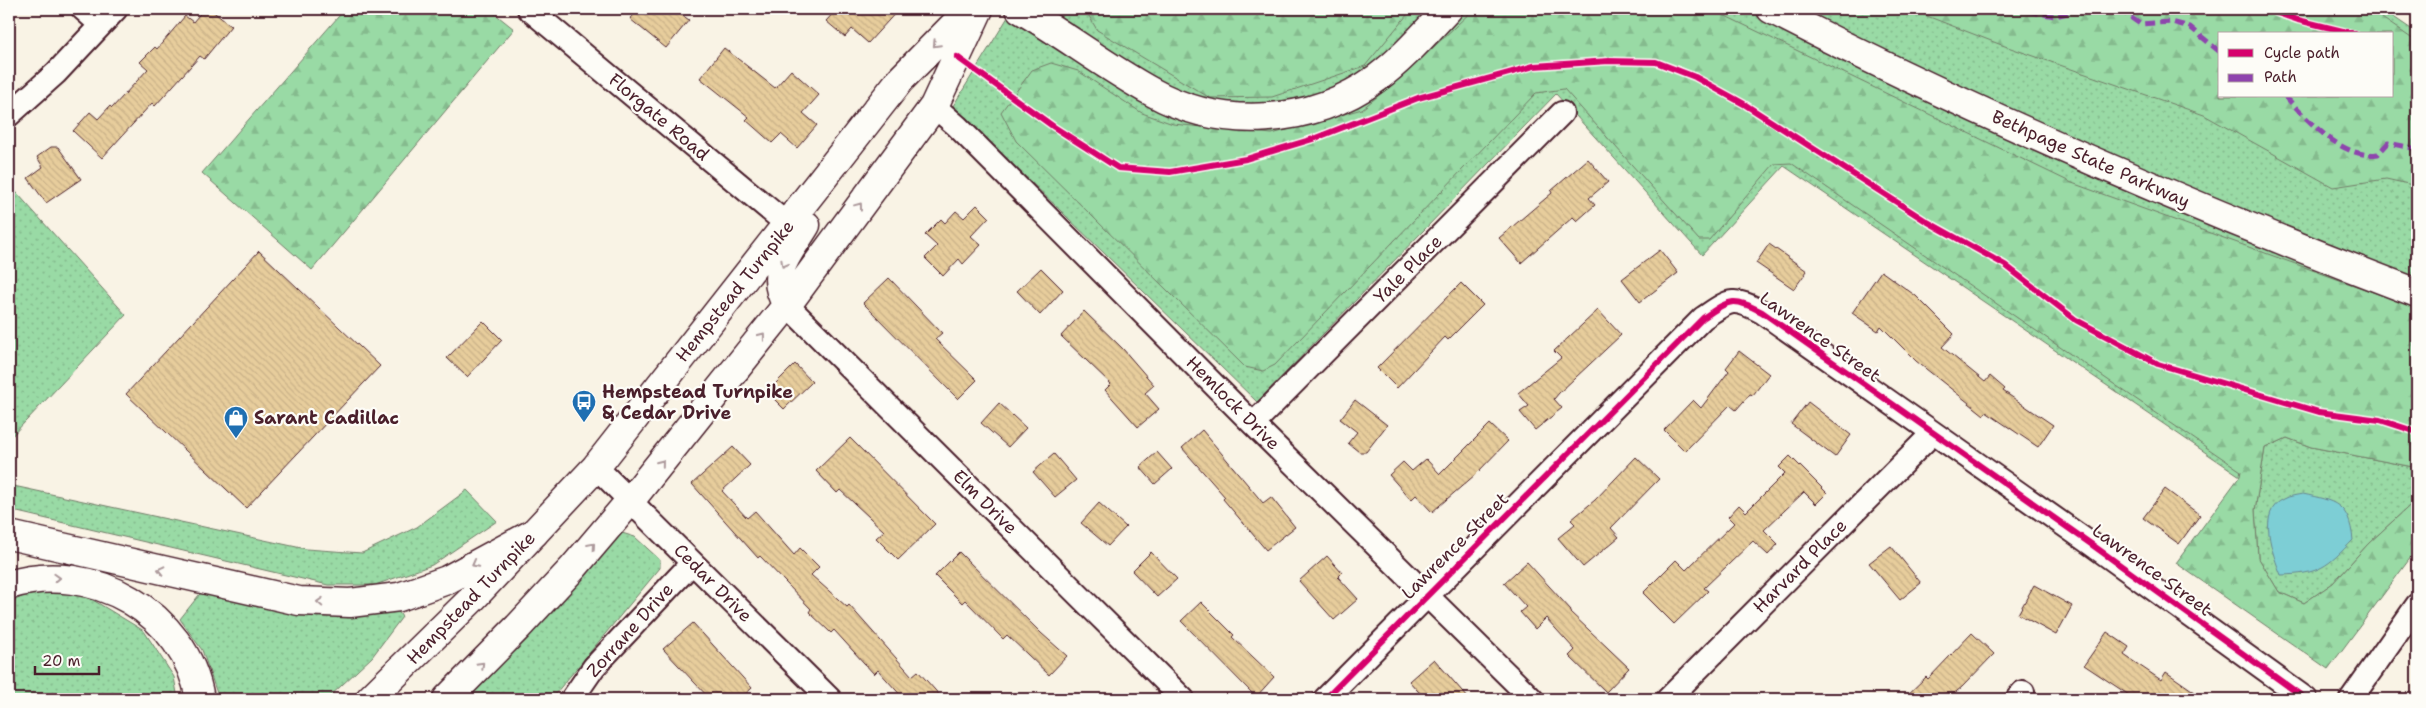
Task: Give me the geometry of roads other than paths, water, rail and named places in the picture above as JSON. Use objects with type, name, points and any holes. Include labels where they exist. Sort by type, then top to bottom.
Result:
[{"type":"main road","name":"Hempstead Turnpike","points":[[370,699],[411,662],[596,467],[862,131],[900,80],[970,9]]},
{"type":"main road","points":[[447,699],[518,628],[630,501],[787,305],[934,106],[979,9]]},
{"type":"main road","points":[[1020,9],[1153,92],[1181,106],[1232,118],[1279,117],[1323,106],[1362,88],[1406,53],[1448,9]]},
{"type":"main road","points":[[1406,53],[1432,9]]},
{"type":"main road","name":"Bethpage State Parkway","points":[[1772,9],[1852,50],[2148,186],[2417,293]]},
{"type":"main road","points":[[787,305],[778,288],[780,270],[862,131]]},
{"type":"main road","points":[[9,535],[299,600],[350,603],[399,597],[447,580],[534,533]]},
{"type":"main road","points":[[9,585],[23,580],[63,578],[93,583],[142,606],[158,619],[186,656],[197,682],[200,699]]},
{"type":"street","points":[[9,115],[56,73],[108,17],[83,9]]},
{"type":"street","name":"Florgate Road","points":[[529,9],[788,225]]},
{"type":"street","name":"Hemlock Drive","points":[[934,106],[957,126],[1253,424],[1532,699]]},
{"type":"street","name":"Yale Place","points":[[1253,424],[1562,114]]},
{"type":"street","name":"Lawrence Street","points":[[1325,699],[1703,318],[1726,303],[1741,301],[1762,312],[1932,434],[2091,544],[2306,699]]},
{"type":"street","name":"Elm Drive","points":[[787,305],[1183,699]]},
{"type":"street","name":"Harvard Place","points":[[1668,699],[1932,434]]},
{"type":"street","name":"Cedar Drive","points":[[596,467],[830,699]]},
{"type":"street","name":"Zorrane Drive","points":[[572,699],[594,667],[692,562]]},
{"type":"street","points":[[2351,699],[2417,605]]},
{"type":"water","points":[[2303,494],[2332,502],[2344,511],[2348,518],[2353,540],[2329,563],[2314,571],[2281,575],[2269,534],[2271,513],[2276,505],[2284,499]]},
{"type":"place","name":"Hempstead Turnpike & Cedar Drive","points":[[584,423]]},
{"type":"place","name":"Sarant Cadillac","points":[[236,439]]}]
